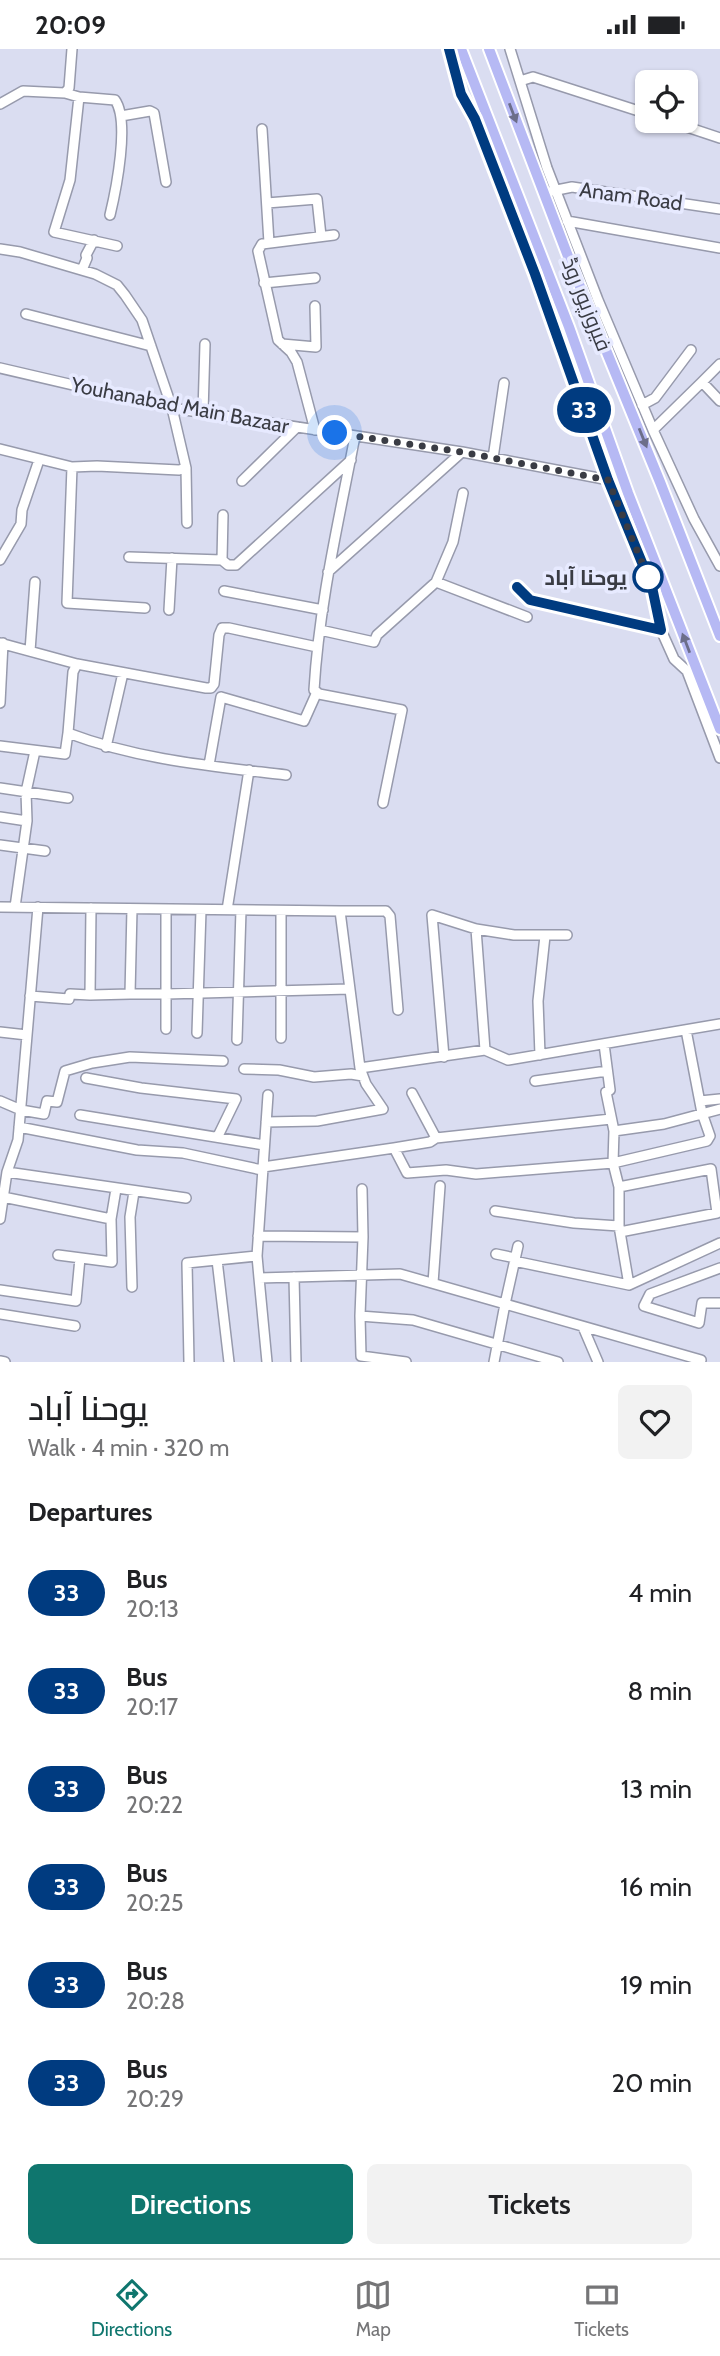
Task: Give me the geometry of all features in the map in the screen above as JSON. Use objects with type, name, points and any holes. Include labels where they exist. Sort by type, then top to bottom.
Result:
[{"type":"main road","name":"فیروزپور روڈ","points":[[461,49],[720,729]]},
{"type":"main road","name":"فیروزپور روڈ","points":[[489,49],[544,194],[580,270],[604,348],[656,471],[720,636]]},
{"type":"street","points":[[65,93],[69,88],[72,49]]},
{"type":"street","points":[[449,49],[461,94],[475,119],[535,274],[608,480],[652,587],[661,630],[674,659],[687,671],[720,758]]},
{"type":"street","points":[[510,49],[526,105],[567,221],[580,270],[694,519],[720,566]]},
{"type":"street","points":[[520,81],[533,77],[635,110]]},
{"type":"street","points":[[0,104],[23,91],[65,93],[118,102],[121,116],[119,176],[110,215]]},
{"type":"street","points":[[79,97],[70,180],[54,232],[117,246]]},
{"type":"street","points":[[121,116],[150,111],[153,113],[166,182]]},
{"type":"street","points":[[262,129],[269,243]]},
{"type":"street","points":[[698,131],[720,138]]},
{"type":"street","name":"Anam Road","points":[[544,194],[572,187],[720,209]]},
{"type":"street","points":[[267,203],[317,199],[321,236]]},
{"type":"street","points":[[567,221],[720,248]]},
{"type":"street","points":[[315,430],[297,362],[278,340],[258,251],[262,244],[334,235]]},
{"type":"street","points":[[82,270],[94,240]]},
{"type":"street","points":[[0,249],[82,270],[117,285],[142,320],[172,408],[186,468],[187,523]]},
{"type":"street","points":[[264,283],[315,278]]},
{"type":"street","points":[[281,344],[316,347],[315,306]]},
{"type":"street","points":[[26,314],[151,346]]},
{"type":"street","points":[[604,348],[615,342]]},
{"type":"street","points":[[203,413],[205,344]]},
{"type":"street","points":[[642,405],[655,398],[691,350]]},
{"type":"street","points":[[653,431],[720,364]]},
{"type":"street","name":"Youhanabad Main Bazaar","points":[[0,368],[172,408],[462,452],[608,480]]},
{"type":"street","points":[[702,382],[720,401]]},
{"type":"street","points":[[493,458],[504,383]]},
{"type":"street","points":[[242,481],[297,427]]},
{"type":"street","points":[[355,436],[328,572],[314,690],[402,710],[383,803]]},
{"type":"street","points":[[0,449],[72,467],[186,468]]},
{"type":"street","points":[[328,572],[462,452]]},
{"type":"street","points":[[0,560],[21,524],[22,510],[39,460]]},
{"type":"street","points":[[129,557],[222,560],[228,565],[236,565],[351,460]]},
{"type":"street","points":[[72,467],[68,603],[145,608]]},
{"type":"street","points":[[320,630],[374,642],[377,635],[436,582],[453,542],[463,493]]},
{"type":"street","points":[[222,560],[223,515]]},
{"type":"street","points":[[169,610],[172,558]]},
{"type":"street","points":[[30,651],[35,582]]},
{"type":"street","points":[[436,582],[527,617]]},
{"type":"street","points":[[517,587],[530,600],[661,630]]},
{"type":"street","points":[[224,591],[323,610]]},
{"type":"street","points":[[0,703],[1,643],[77,664],[211,688],[214,684],[222,628],[317,647]]},
{"type":"street","points":[[0,746],[65,754],[73,672],[77,664]]},
{"type":"street","points":[[106,747],[123,673]]},
{"type":"street","points":[[209,765],[221,697],[304,721],[317,692]]},
{"type":"street","points":[[68,733],[106,747],[162,760],[286,775]]},
{"type":"street","points":[[15,907],[27,821],[26,792],[34,751]]},
{"type":"street","points":[[226,910],[249,770]]},
{"type":"street","points":[[0,788],[68,798]]},
{"type":"street","points":[[0,817],[27,821]]},
{"type":"street","points":[[0,845],[45,851]]},
{"type":"street","points":[[0,907],[386,911],[390,916],[398,1010]]},
{"type":"street","points":[[0,1219],[7,1172],[18,1140],[38,907]]},
{"type":"street","points":[[90,995],[91,908]]},
{"type":"street","points":[[130,995],[132,909]]},
{"type":"street","points":[[166,909],[166,1029]]},
{"type":"street","points":[[197,1033],[201,909]]},
{"type":"street","points":[[237,1039],[241,910]]},
{"type":"street","points":[[281,911],[281,1038]]},
{"type":"street","points":[[266,1122],[317,1121],[381,1110],[382,1106],[361,1072],[340,911]]},
{"type":"street","points":[[444,1056],[432,915],[476,929],[514,935],[567,935]]},
{"type":"street","points":[[476,929],[485,1051]]},
{"type":"street","points":[[540,1055],[538,1001],[545,936]]},
{"type":"street","points":[[30,996],[69,999],[70,994],[350,989]]},
{"type":"street","points":[[244,1069],[279,1070],[314,1077],[351,1074],[485,1051],[508,1060],[720,1024]]},
{"type":"street","points":[[394,1148],[407,1173],[446,1170],[476,1174],[613,1163],[708,1141],[710,1136],[702,1113],[686,1030]]},
{"type":"street","points":[[0,1032],[27,1035]]},
{"type":"street","points":[[604,1044],[610,1090],[606,1092],[614,1131],[613,1163],[619,1187],[620,1229],[629,1285]]},
{"type":"street","points":[[0,1101],[20,1110],[44,1114],[47,1101],[57,1102],[65,1071],[130,1056],[223,1061]]},
{"type":"street","points":[[535,1081],[607,1071]]},
{"type":"street","points":[[86,1078],[141,1088],[236,1098],[218,1136]]},
{"type":"street","points":[[412,1093],[436,1139]]},
{"type":"street","points":[[267,1362],[257,1256],[268,1094]]},
{"type":"street","points":[[700,1101],[720,1099]]},
{"type":"street","points":[[614,1131],[664,1124],[720,1109]]},
{"type":"street","points":[[80,1115],[145,1128],[218,1136],[264,1145]]},
{"type":"street","points":[[19,1127],[138,1150],[183,1153],[263,1169],[436,1139],[611,1119]]},
{"type":"street","points":[[495,1211],[620,1229],[718,1213],[711,1170],[619,1187]]},
{"type":"street","points":[[7,1172],[186,1198]]},
{"type":"street","points":[[433,1283],[440,1186]]},
{"type":"street","points":[[58,1255],[112,1262],[111,1219],[116,1189]]},
{"type":"street","points":[[362,1189],[361,1359],[406,1362]]},
{"type":"street","points":[[132,1287],[131,1217],[134,1192]]},
{"type":"street","points":[[4,1197],[111,1219]]},
{"type":"street","points":[[258,1236],[363,1237]]},
{"type":"street","points":[[496,1254],[629,1285],[720,1243]]},
{"type":"street","points":[[494,1362],[518,1246]]},
{"type":"street","points":[[189,1362],[187,1263],[257,1256]]},
{"type":"street","points":[[0,1290],[76,1301],[79,1258]]},
{"type":"street","points":[[217,1260],[229,1362]]},
{"type":"street","points":[[720,1268],[650,1294],[644,1306],[699,1323],[702,1303],[720,1303]]},
{"type":"street","points":[[259,1278],[400,1274],[701,1360]]},
{"type":"street","points":[[294,1277],[296,1362]]},
{"type":"street","points":[[0,1314],[75,1326]]},
{"type":"street","points":[[360,1316],[413,1319],[558,1362]]},
{"type":"street","points":[[583,1327],[598,1362]]},
{"type":"street","points":[[0,1361],[5,1362]]},
{"type":"bus line","name":"33","points":[[449,49],[461,94],[475,119],[535,274],[608,480],[652,587],[661,630],[530,600],[517,587]]},
{"type":"place","name":"یوحنا آباد","points":[[648,577]]},
{"type":"route","points":[[335,433],[462,452],[608,480],[652,587],[648,577]]}]
